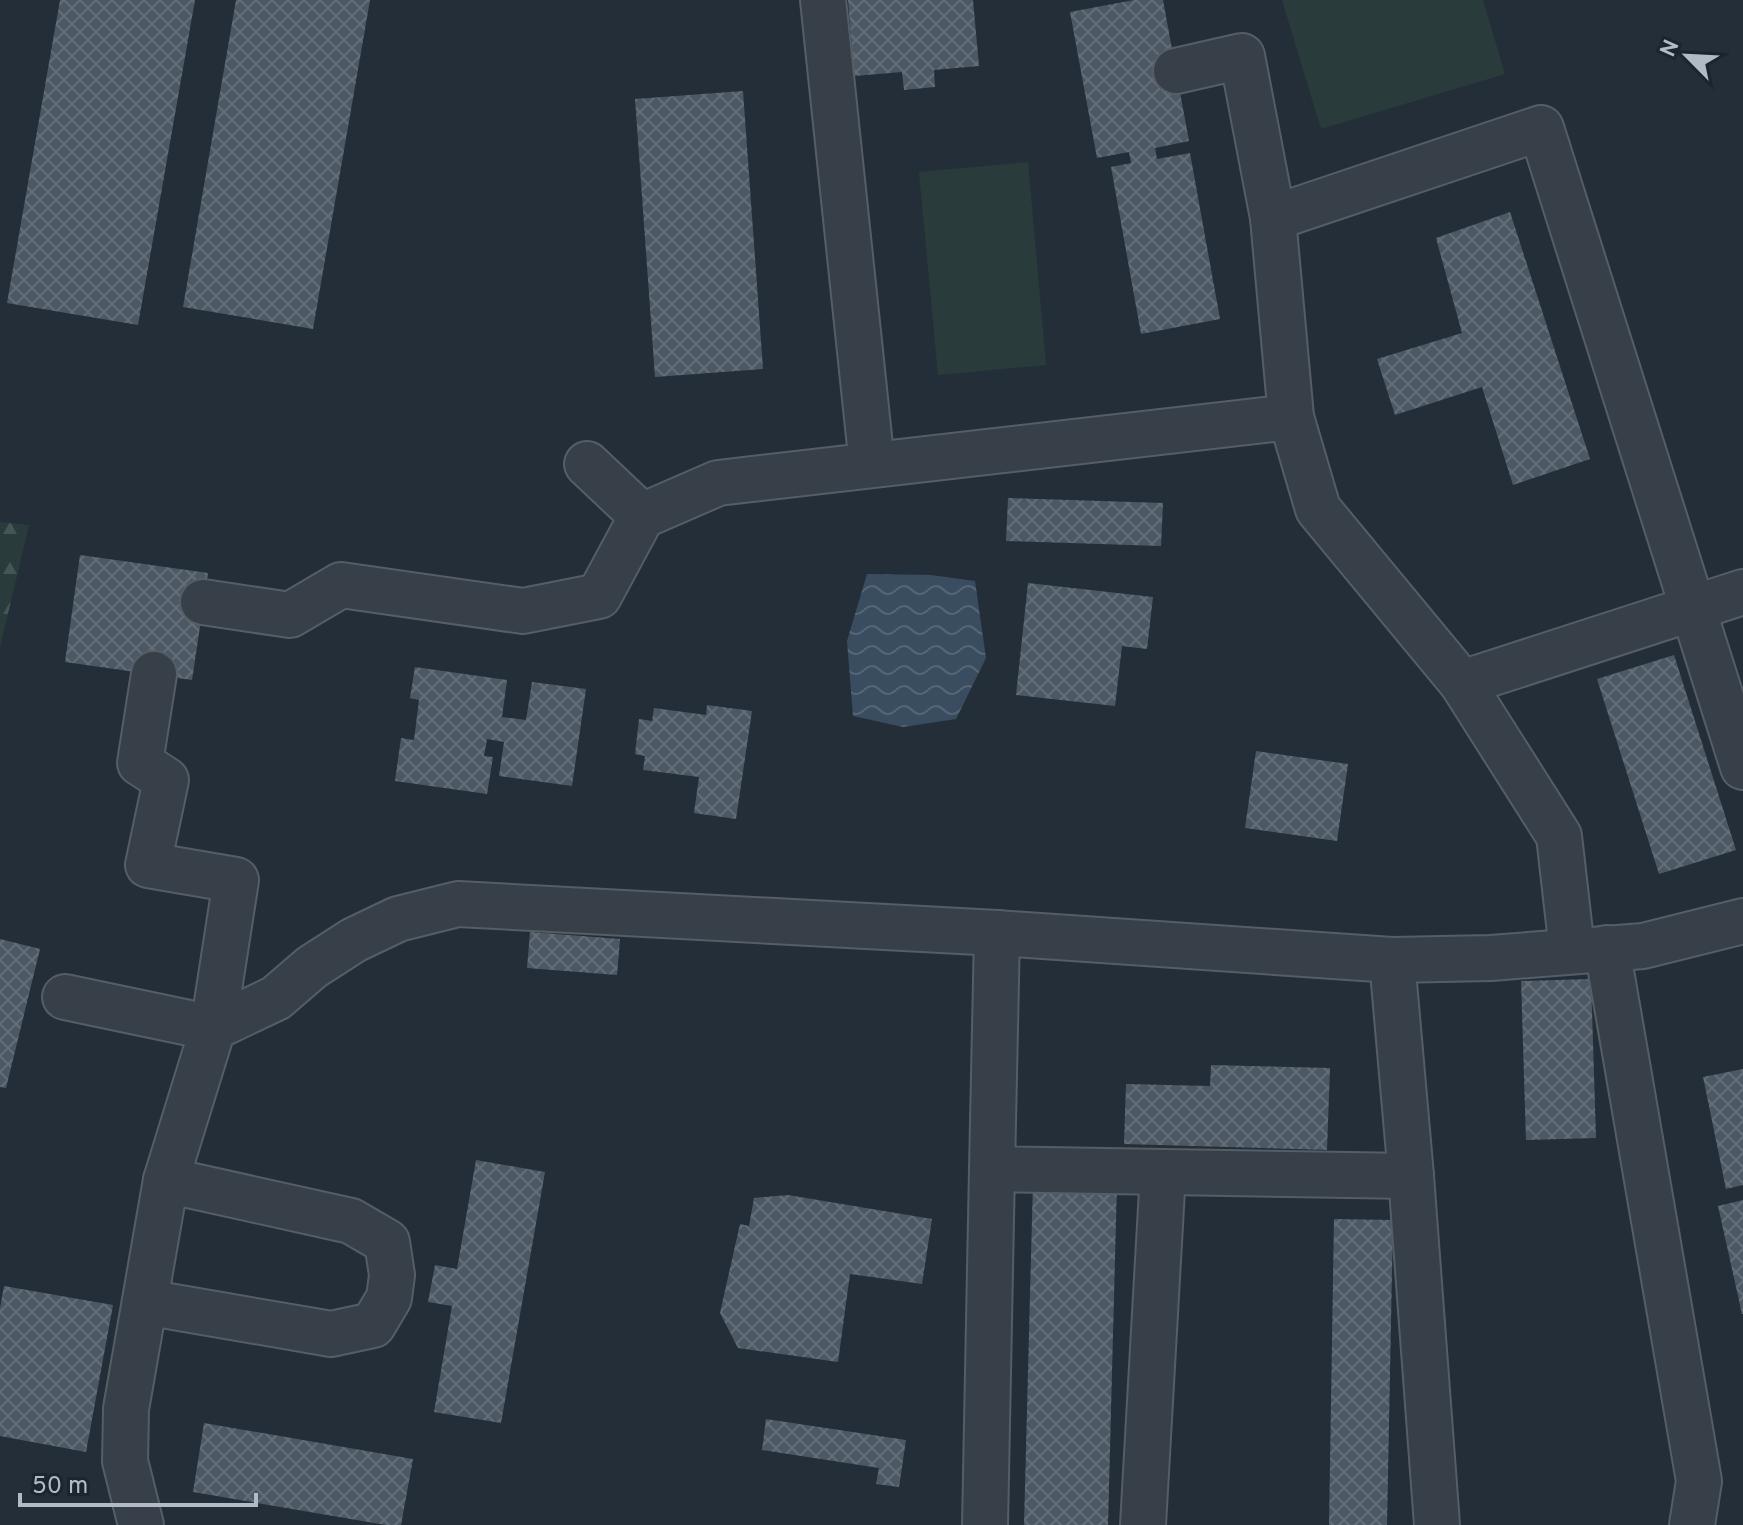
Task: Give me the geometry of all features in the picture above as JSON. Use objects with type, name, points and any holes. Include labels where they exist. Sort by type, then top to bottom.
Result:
[{"type":"lane","points":[[823,0],[872,465]]},
{"type":"lane","points":[[1176,71],[1242,56],[1273,218],[1291,417],[1318,509],[1462,683],[1559,836],[1590,949],[1699,1481],[1692,1525]]},
{"type":"lane","points":[[1273,218],[1541,128],[1743,767]]},
{"type":"lane","points":[[203,602],[290,615],[341,585],[523,611],[599,596],[642,516],[718,483],[1291,417]]},
{"type":"lane","points":[[587,464],[642,516]]},
{"type":"lane","points":[[1462,683],[1743,592]]},
{"type":"lane","points":[[141,1525],[125,1461],[126,1409],[166,1180],[213,1028],[236,880],[148,865],[166,780],[140,763],[154,674]]},
{"type":"lane","points":[[65,997],[213,1028],[276,998],[312,967],[354,940],[398,919],[458,904],[997,933],[1392,960],[1491,958],[1643,946],[1743,921]]},
{"type":"lane","points":[[985,1525],[997,933]]},
{"type":"lane","points":[[1392,960],[1437,1525]]},
{"type":"lane","points":[[992,1169],[1411,1176]]},
{"type":"lane","points":[[1143,1525],[1163,1172]]},
{"type":"lane","points":[[145,1302],[331,1334],[373,1325],[389,1298],[392,1275],[387,1242],[351,1221],[166,1180]]},
{"type":"green space","points":[[1282,0],[1483,0],[1505,74],[1321,129]]},
{"type":"green space","points":[[1028,162],[1046,365],[938,375],[919,172]]},
{"type":"green space","points":[[0,522],[29,525],[0,647]]},
{"type":"water","points":[[867,574],[931,575],[975,581],[986,658],[956,719],[903,727],[853,716],[847,641]]},
{"type":"building","points":[[60,0],[195,0],[138,325],[7,303]]},
{"type":"building","points":[[236,0],[370,0],[313,329],[183,307]]},
{"type":"building","points":[[848,0],[973,0],[979,66],[934,70],[935,87],[904,90],[902,72],[854,76]]},
{"type":"building","points":[[1134,0],[1163,0],[1189,141],[1155,148],[1157,159],[1190,153],[1220,319],[1141,334],[1111,167],[1131,163],[1129,152],[1097,158],[1070,12]]},
{"type":"building","points":[[743,91],[763,369],[655,377],[635,99]]},
{"type":"building","points":[[1510,212],[1590,459],[1513,485],[1482,387],[1395,415],[1377,359],[1462,333],[1436,238]]},
{"type":"building","points":[[1008,498],[1163,503],[1161,546],[1006,541]]},
{"type":"building","points":[[80,555],[208,573],[192,680],[65,662]]},
{"type":"building","points":[[1028,583],[1153,597],[1147,649],[1122,646],[1115,706],[1016,695]]},
{"type":"building","points":[[1674,655],[1736,850],[1659,874],[1597,679]]},
{"type":"building","points":[[415,667],[507,680],[502,717],[526,720],[532,682],[586,689],[572,786],[499,776],[504,742],[487,739],[484,756],[493,757],[487,794],[395,781],[401,738],[414,740],[419,700],[410,698]]},
{"type":"building","points":[[707,705],[752,711],[736,819],[694,813],[699,777],[643,770],[645,756],[635,754],[639,719],[652,721],[654,708],[706,715]]},
{"type":"building","points":[[1256,751],[1348,764],[1337,841],[1245,828]]},
{"type":"building","points":[[530,932],[620,939],[617,975],[527,968]]},
{"type":"building","points":[[0,939],[40,949],[6,1088],[0,1087]]},
{"type":"building","points":[[1591,979],[1596,1138],[1526,1140],[1521,981]]},
{"type":"building","points":[[1211,1065],[1330,1068],[1327,1150],[1124,1144],[1126,1084],[1210,1086]]},
{"type":"building","points":[[1743,1069],[1743,1185],[1726,1189],[1703,1077]]},
{"type":"building","points":[[476,1160],[545,1172],[501,1423],[434,1412],[452,1306],[428,1302],[435,1265],[457,1269]]},
{"type":"building","points":[[1033,1180],[1117,1182],[1108,1525],[1024,1525]]},
{"type":"building","points":[[788,1195],[932,1219],[922,1284],[850,1274],[838,1362],[738,1348],[720,1313],[740,1224],[749,1226],[754,1198]]},
{"type":"building","points":[[1743,1200],[1743,1314],[1742,1314],[1718,1206]]},
{"type":"building","points":[[1334,1219],[1393,1220],[1387,1525],[1329,1525]]},
{"type":"building","points":[[4,1286],[113,1305],[86,1452],[0,1436],[0,1308]]},
{"type":"building","points":[[766,1419],[906,1440],[899,1487],[876,1484],[879,1468],[762,1450]]},
{"type":"building","points":[[204,1423],[413,1459],[401,1525],[193,1492]]}]
